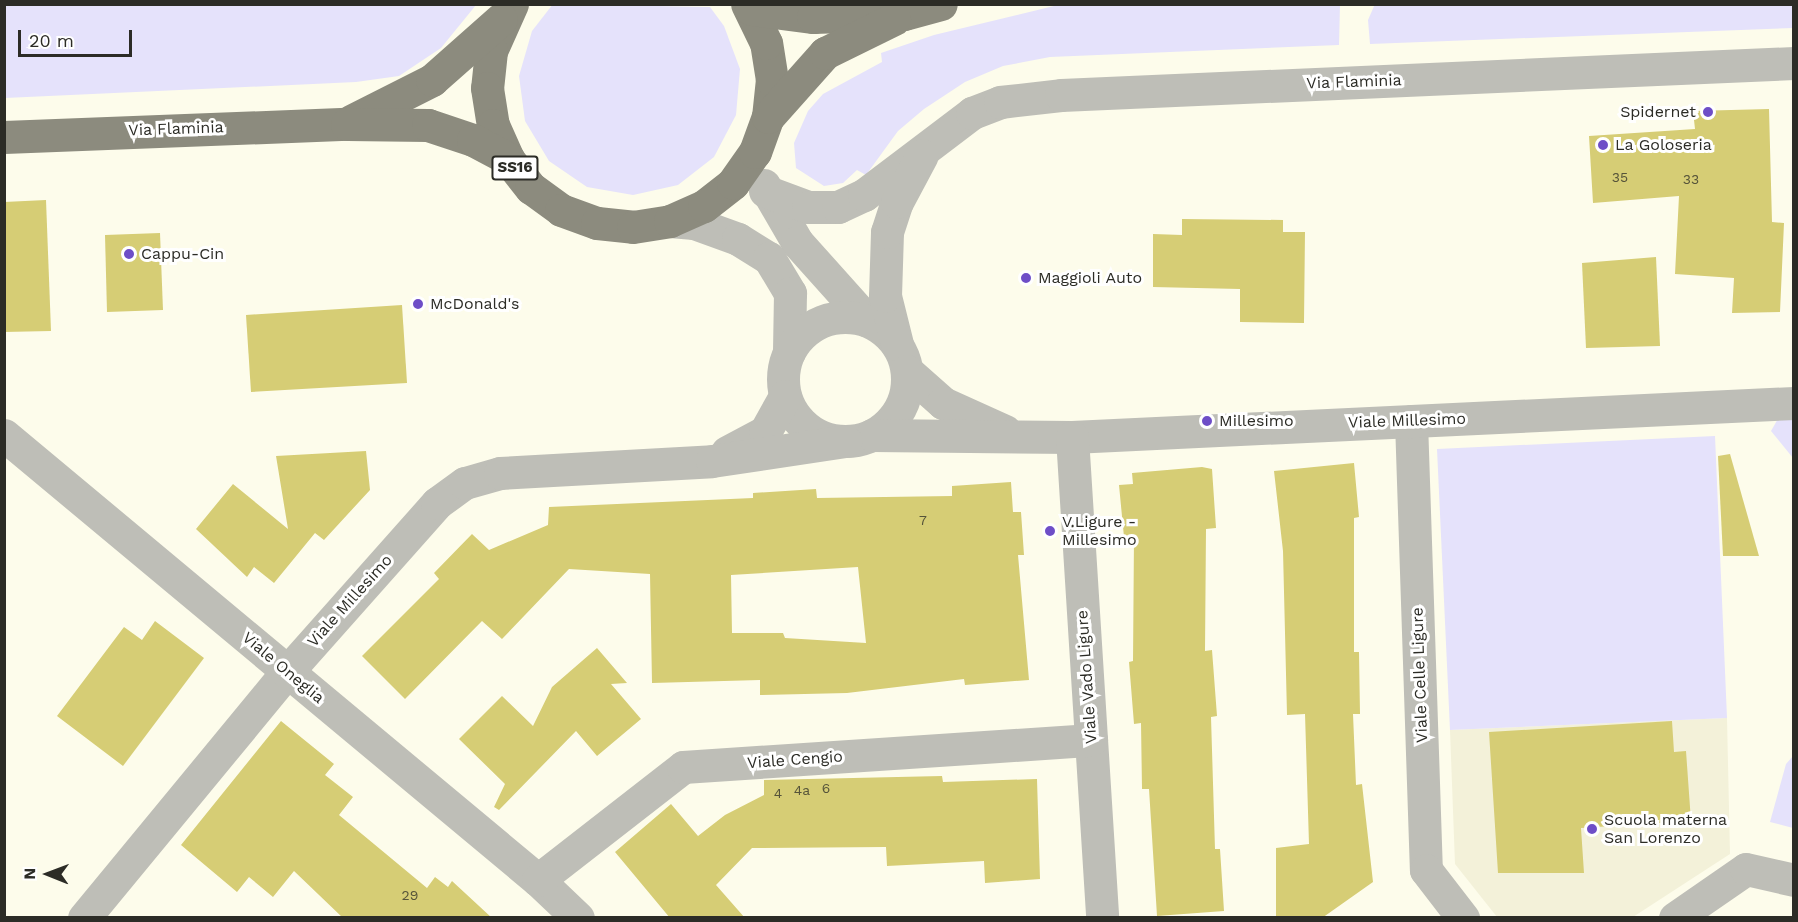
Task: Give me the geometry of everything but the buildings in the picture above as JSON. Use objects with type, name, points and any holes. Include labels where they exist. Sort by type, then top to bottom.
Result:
[{"type":"main road","name":"SS16","points":[[768,117],[825,53],[904,14],[941,4]]},
{"type":"main road","name":"SS16","points":[[749,7],[813,17],[904,14]]},
{"type":"main road","name":"SS16","points":[[508,10],[491,51],[487,88],[493,125],[508,159],[531,188],[561,210],[588,220],[633,227],[670,221],[704,206],[733,183],[755,152],[768,117],[772,80],[768,52],[749,7]]},
{"type":"main road","name":"Via Flaminia","points":[[347,124],[432,81],[508,10]]},
{"type":"main road","name":"Via Flaminia","points":[[4,136],[347,124],[428,125],[473,140],[508,159]]},
{"type":"street","name":"Via Flaminia","points":[[765,191],[808,207],[838,207],[864,195],[927,146],[981,109],[1000,102],[1061,95],[1794,63]]},
{"type":"street","name":"Via Flaminia","points":[[902,358],[885,296],[887,232],[897,202],[927,146]]},
{"type":"street","points":[[670,221],[694,223],[727,235],[769,258],[789,293],[789,352],[783,381],[785,396],[794,414],[808,429],[826,438],[859,438],[888,424],[900,409],[902,358],[797,243],[765,191],[755,152]]},
{"type":"street","points":[[789,352],[814,325],[850,317],[868,321]]},
{"type":"street","name":"Viale Millesimo","points":[[902,358],[943,403],[1021,438]]},
{"type":"street","name":"Viale Millesimo","points":[[712,460],[765,432],[785,396]]},
{"type":"street","name":"Viale Millesimo","points":[[84,918],[287,672],[438,503],[465,483],[500,473],[712,460],[859,438],[1072,437],[1794,403]]},
{"type":"street","name":"Viale Celle Ligure","points":[[1411,421],[1426,870],[1448,912]]},
{"type":"street","name":"Viale Oneglia","points":[[4,435],[538,880],[564,912]]},
{"type":"street","name":"Viale Vado Ligure","points":[[1072,437],[1102,918]]},
{"type":"street","name":"Viale Cengio","points":[[538,880],[683,767],[1091,740]]},
{"type":"street","points":[[1675,918],[1746,869],[1794,880]]},
{"type":"shaded area","points":[[553,4],[710,7],[724,26],[740,69],[736,115],[714,157],[678,185],[633,195],[587,187],[549,161],[525,121],[519,76],[532,31]]},
{"type":"shaded area","points":[[1375,4],[1793,5],[1793,28],[1370,44],[1368,20]]},
{"type":"shaded area","points":[[4,5],[476,5],[441,48],[399,76],[356,82],[5,98]]},
{"type":"shaded area","points":[[1058,5],[1340,5],[1339,45],[1050,57],[1003,66],[965,82],[924,109],[898,131],[866,175],[857,170],[843,183],[824,186],[796,168],[794,143],[808,111],[823,94],[882,62],[881,53],[934,35]]},
{"type":"shaded area","points":[[1793,416],[1793,458],[1771,431],[1779,417]]},
{"type":"shaded area","points":[[1715,436],[1727,718],[1450,730],[1437,449]]},
{"type":"shaded area","name":"Scuola materna San Lorenzo","points":[[1727,718],[1730,854],[1633,917],[1497,917],[1455,864],[1450,730]]},
{"type":"shaded area","points":[[1793,756],[1793,828],[1770,822],[1786,764]]},
{"type":"place","name":"Spidernet","points":[[1708,112]]},
{"type":"place","name":"La Goloseria","points":[[1603,145]]},
{"type":"place","name":"Cappu-Cin","points":[[129,254]]},
{"type":"place","name":"Maggioli Auto","points":[[1026,278]]},
{"type":"place","name":"McDonald's","points":[[418,304]]},
{"type":"place","name":"Millesimo","points":[[1207,421]]},
{"type":"place","name":"V.Ligure - Millesimo","points":[[1050,531]]},
{"type":"place","name":"Scuola materna San Lorenzo","points":[[1592,829]]}]
